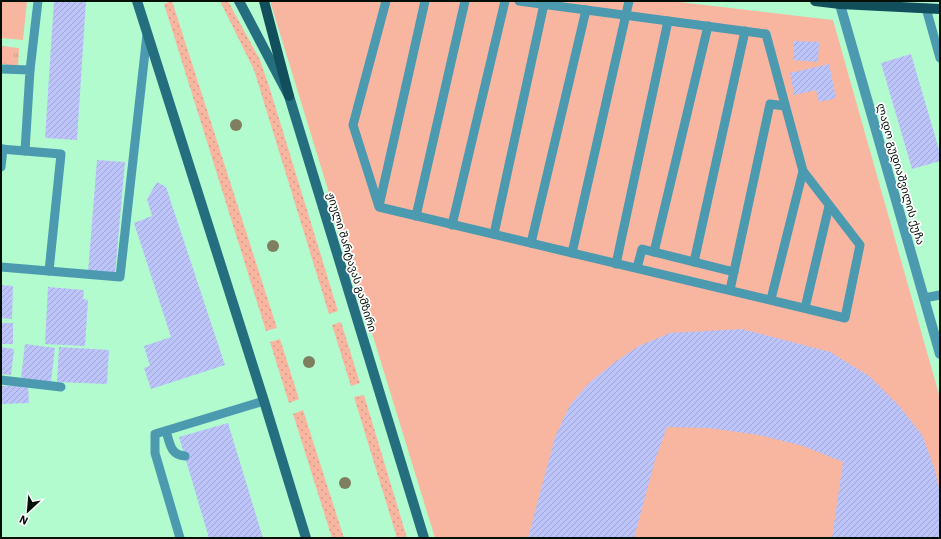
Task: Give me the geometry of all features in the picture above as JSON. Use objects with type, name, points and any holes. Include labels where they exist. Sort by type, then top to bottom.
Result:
[{"type":"main road","points":[[137,1],[306,538]]},
{"type":"main road","name":"ჟიული შარტავას გამზირი","points":[[239,1],[289,96],[424,538]]},
{"type":"main road","points":[[264,1],[289,96]]},
{"type":"main road","points":[[815,1],[940,9]]},
{"type":"street","name":"ლადო გუდიაშვილის ქუჩა","points":[[840,3],[940,354]]},
{"type":"lane","points":[[25,151],[30,70],[38,1]]},
{"type":"lane","points":[[379,207],[354,125],[386,1]]},
{"type":"lane","points":[[379,207],[425,1]]},
{"type":"lane","points":[[416,216],[465,1]]},
{"type":"lane","points":[[452,225],[505,1]]},
{"type":"lane","points":[[379,207],[616,264],[771,299],[845,318],[860,245],[803,171],[766,34],[519,1]]},
{"type":"lane","points":[[572,253],[629,1]]},
{"type":"lane","points":[[494,234],[544,4]]},
{"type":"lane","points":[[926,8],[940,58]]},
{"type":"lane","points":[[531,244],[586,10]]},
{"type":"lane","points":[[616,264],[668,21]]},
{"type":"lane","points":[[654,252],[708,26]]},
{"type":"lane","points":[[694,262],[745,31]]},
{"type":"lane","points":[[1,267],[120,277],[148,33]]},
{"type":"lane","points":[[1,69],[30,70]]},
{"type":"lane","points":[[730,290],[770,104],[785,106]]},
{"type":"lane","points":[[1,167],[2,149],[61,154],[49,271]]},
{"type":"lane","points":[[771,299],[803,171]]},
{"type":"lane","points":[[805,308],[829,206]]},
{"type":"lane","points":[[637,268],[642,249],[734,272]]},
{"type":"lane","points":[[924,298],[940,295]]},
{"type":"lane","points":[[1,380],[60,387]]},
{"type":"lane","points":[[180,538],[155,453],[155,434],[264,401]]},
{"type":"lane","points":[[166,431],[172,451],[177,455],[185,456]]},
{"type":"green space","points":[[1,1],[27,1],[23,40],[1,38]]},
{"type":"green space","points":[[172,1],[277,328],[266,331],[164,4]]},
{"type":"green space","points":[[220,1],[228,1],[260,60],[338,311],[329,314],[254,70]]},
{"type":"green space","points":[[270,1],[671,1],[833,20],[940,398],[940,538],[435,538]]},
{"type":"green space","points":[[1,46],[19,48],[18,66],[1,64]]},
{"type":"green space","points":[[341,322],[360,383],[351,386],[332,325]]},
{"type":"green space","points":[[280,339],[299,399],[289,403],[270,342]]},
{"type":"green space","points":[[364,395],[407,538],[397,538],[354,397]]},
{"type":"green space","points":[[303,410],[344,538],[332,538],[293,414]]},
{"type":"building","points":[[54,1],[86,1],[77,140],[45,138]]},
{"type":"building","points":[[794,41],[819,42],[818,62],[793,60]]},
{"type":"building","points":[[911,54],[940,153],[940,161],[912,169],[881,63]]},
{"type":"building","points":[[829,64],[836,98],[819,102],[816,90],[794,95],[790,73]]},
{"type":"building","points":[[97,160],[125,162],[115,274],[88,272]]},
{"type":"building","points":[[157,182],[166,187],[225,365],[151,389],[144,368],[150,366],[144,346],[171,337],[134,223],[152,216],[147,199]]},
{"type":"building","points":[[1,285],[13,286],[12,319],[1,318]]},
{"type":"building","points":[[48,287],[84,290],[83,299],[88,300],[85,346],[45,344]]},
{"type":"building","points":[[1,323],[13,323],[13,344],[1,344]]},
{"type":"building","points":[[742,329],[830,352],[869,376],[900,407],[922,435],[935,470],[940,492],[940,538],[832,538],[843,462],[803,446],[759,435],[709,428],[667,427],[655,460],[634,538],[528,538],[555,437],[570,405],[589,383],[615,362],[639,346],[670,333]]},
{"type":"building","points":[[25,344],[55,348],[51,382],[21,378]]},
{"type":"building","points":[[1,347],[14,349],[11,375],[1,374]]},
{"type":"building","points":[[59,347],[109,350],[107,384],[57,382]]},
{"type":"building","points":[[28,385],[29,403],[1,404],[1,386]]},
{"type":"building","points":[[228,423],[263,538],[209,538],[179,437]]}]
